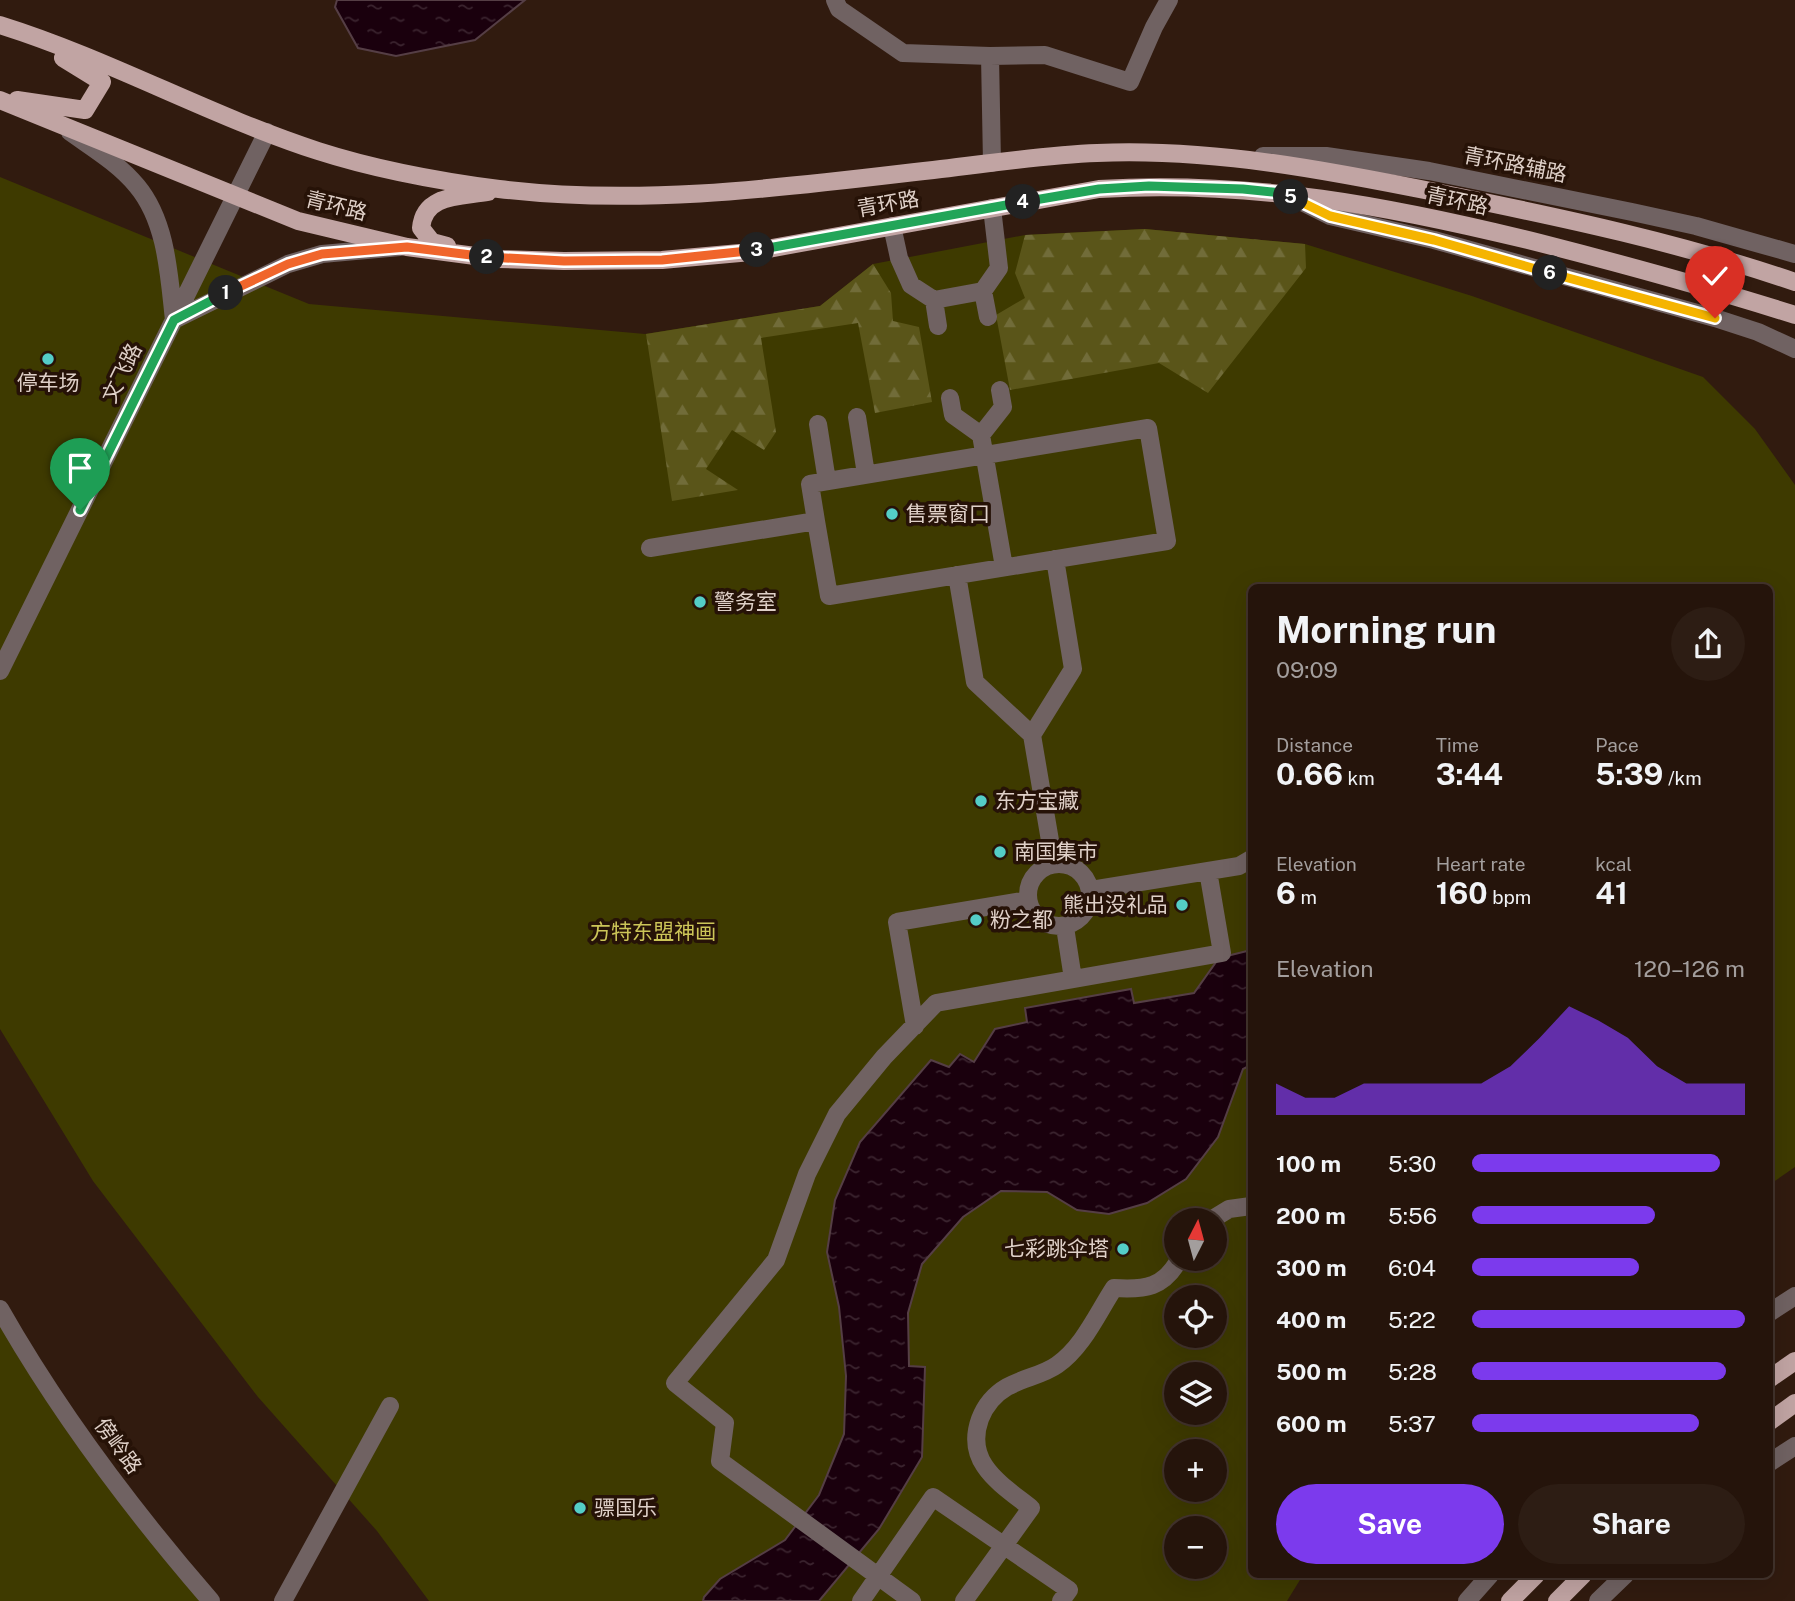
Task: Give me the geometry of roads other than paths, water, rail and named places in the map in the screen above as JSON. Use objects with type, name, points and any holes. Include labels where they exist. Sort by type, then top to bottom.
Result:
[{"type":"main road","name":"青环路","points":[[0,25],[319,151],[415,176],[502,189],[581,195],[672,195],[758,190],[1096,153],[1221,156],[1393,184],[1543,214],[1657,240],[1734,261],[1795,282]]},
{"type":"main road","points":[[0,99],[85,110],[102,82],[19,31]]},
{"type":"main road","name":"青环路","points":[[0,99],[298,221],[407,247],[498,259],[662,260],[751,251],[1099,189],[1149,186],[1243,189],[1367,205],[1490,231],[1687,282],[1795,315]]},
{"type":"main road","points":[[498,259],[432,242],[421,228],[422,214],[434,202],[502,189]]},
{"type":"main road","points":[[1773,1376],[1795,1361]]},
{"type":"main road","points":[[1773,1419],[1795,1403]]},
{"type":"main road","points":[[1510,1601],[1533,1578]]},
{"type":"main road","points":[[1557,1601],[1580,1578]]},
{"type":"street","points":[[835,0],[839,9],[903,54],[1045,55],[1130,82],[1169,0]]},
{"type":"street","points":[[990,56],[992,163]]},
{"type":"street","points":[[57,123],[111,160],[137,186],[148,202],[168,267],[174,320],[288,264],[322,254],[407,247]]},
{"type":"street","name":"文飞路","points":[[0,671],[267,132]]},
{"type":"street","name":"青环路辅路","points":[[1221,156],[1326,156],[1429,171],[1670,220],[1795,254]]},
{"type":"street","points":[[1282,193],[1330,216],[1434,240],[1715,318],[1758,332],[1795,349]]},
{"type":"street","points":[[892,226],[899,258],[911,285],[934,300],[983,291],[999,268],[992,208]]},
{"type":"street","points":[[983,291],[988,317]]},
{"type":"street","points":[[934,300],[938,326]]},
{"type":"street","points":[[981,435],[1003,407],[1000,390]]},
{"type":"street","points":[[950,398],[953,415],[981,435],[1004,567]]},
{"type":"street","points":[[856,417],[866,474]]},
{"type":"street","points":[[818,424],[827,481]]},
{"type":"street","points":[[1148,428],[1167,541],[829,596],[810,484],[985,455],[1148,428]]},
{"type":"street","points":[[650,548],[816,521]]},
{"type":"street","points":[[1032,735],[1073,669],[1055,559]]},
{"type":"street","points":[[957,575],[975,682],[1032,735],[1054,864]]},
{"type":"street","points":[[1091,890],[1239,866],[1248,861]]},
{"type":"street","points":[[1054,864],[1070,866],[1084,875],[1091,890],[1089,906],[1079,920],[1065,927],[1048,925],[1041,920],[1035,915],[1028,900],[1029,884],[1039,871],[1054,864]]},
{"type":"street","points":[[912,1601],[720,1461],[725,1423],[676,1383],[776,1261],[807,1174],[837,1114],[884,1058],[936,1003],[1222,953],[1208,871]]},
{"type":"street","points":[[915,1026],[897,922],[1028,900]]},
{"type":"street","points":[[1065,927],[1073,979]]},
{"type":"street","points":[[1227,1210],[1248,1206]]},
{"type":"street","points":[[964,1601],[1031,1508],[981,1464],[975,1444],[977,1428],[985,1407],[1004,1388],[1055,1367],[1075,1350],[1114,1287],[1138,1289],[1157,1284],[1172,1271]]},
{"type":"street","points":[[1773,1310],[1795,1296]]},
{"type":"street","name":"傍岭路","points":[[0,1309],[70,1418],[137,1510],[211,1601]]},
{"type":"street","points":[[283,1601],[390,1406]]},
{"type":"street","points":[[1773,1461],[1795,1446]]},
{"type":"street","points":[[861,1601],[933,1497],[1069,1590],[1061,1601]]},
{"type":"street","points":[[1466,1601],[1487,1578]]},
{"type":"street","points":[[1598,1601],[1622,1578]]},
{"type":"water","points":[[337,0],[525,0],[475,40],[396,56],[358,48],[335,7]]},
{"type":"water","points":[[1248,951],[1248,1066],[1243,1069],[1218,1137],[1186,1179],[1147,1203],[1109,1214],[1077,1210],[1047,1192],[1001,1191],[963,1217],[922,1264],[908,1313],[909,1366],[925,1367],[922,1457],[879,1529],[819,1601],[703,1601],[720,1579],[785,1540],[819,1495],[844,1434],[846,1376],[839,1307],[827,1252],[835,1200],[860,1142],[931,1060],[949,1067],[960,1054],[974,1062],[995,1029],[1027,1022],[1025,1008],[1131,989],[1134,1003],[1194,993],[1219,958]]},
{"type":"place","name":"停车场","points":[[48,359]]},
{"type":"place","name":"售票窗口","points":[[892,514]]},
{"type":"place","name":"警务室","points":[[700,602]]},
{"type":"place","name":"东方宝藏","points":[[981,801]]},
{"type":"place","name":"南国集市","points":[[1000,852]]},
{"type":"place","name":"熊出没礼品","points":[[1182,905]]},
{"type":"place","name":"粉之都","points":[[976,920]]},
{"type":"place","name":"七彩跳伞塔","points":[[1123,1249]]},
{"type":"place","name":"骠国乐","points":[[580,1508]]},
{"type":"park label","name":"方特东盟神画","points":[[653,932]]}]
